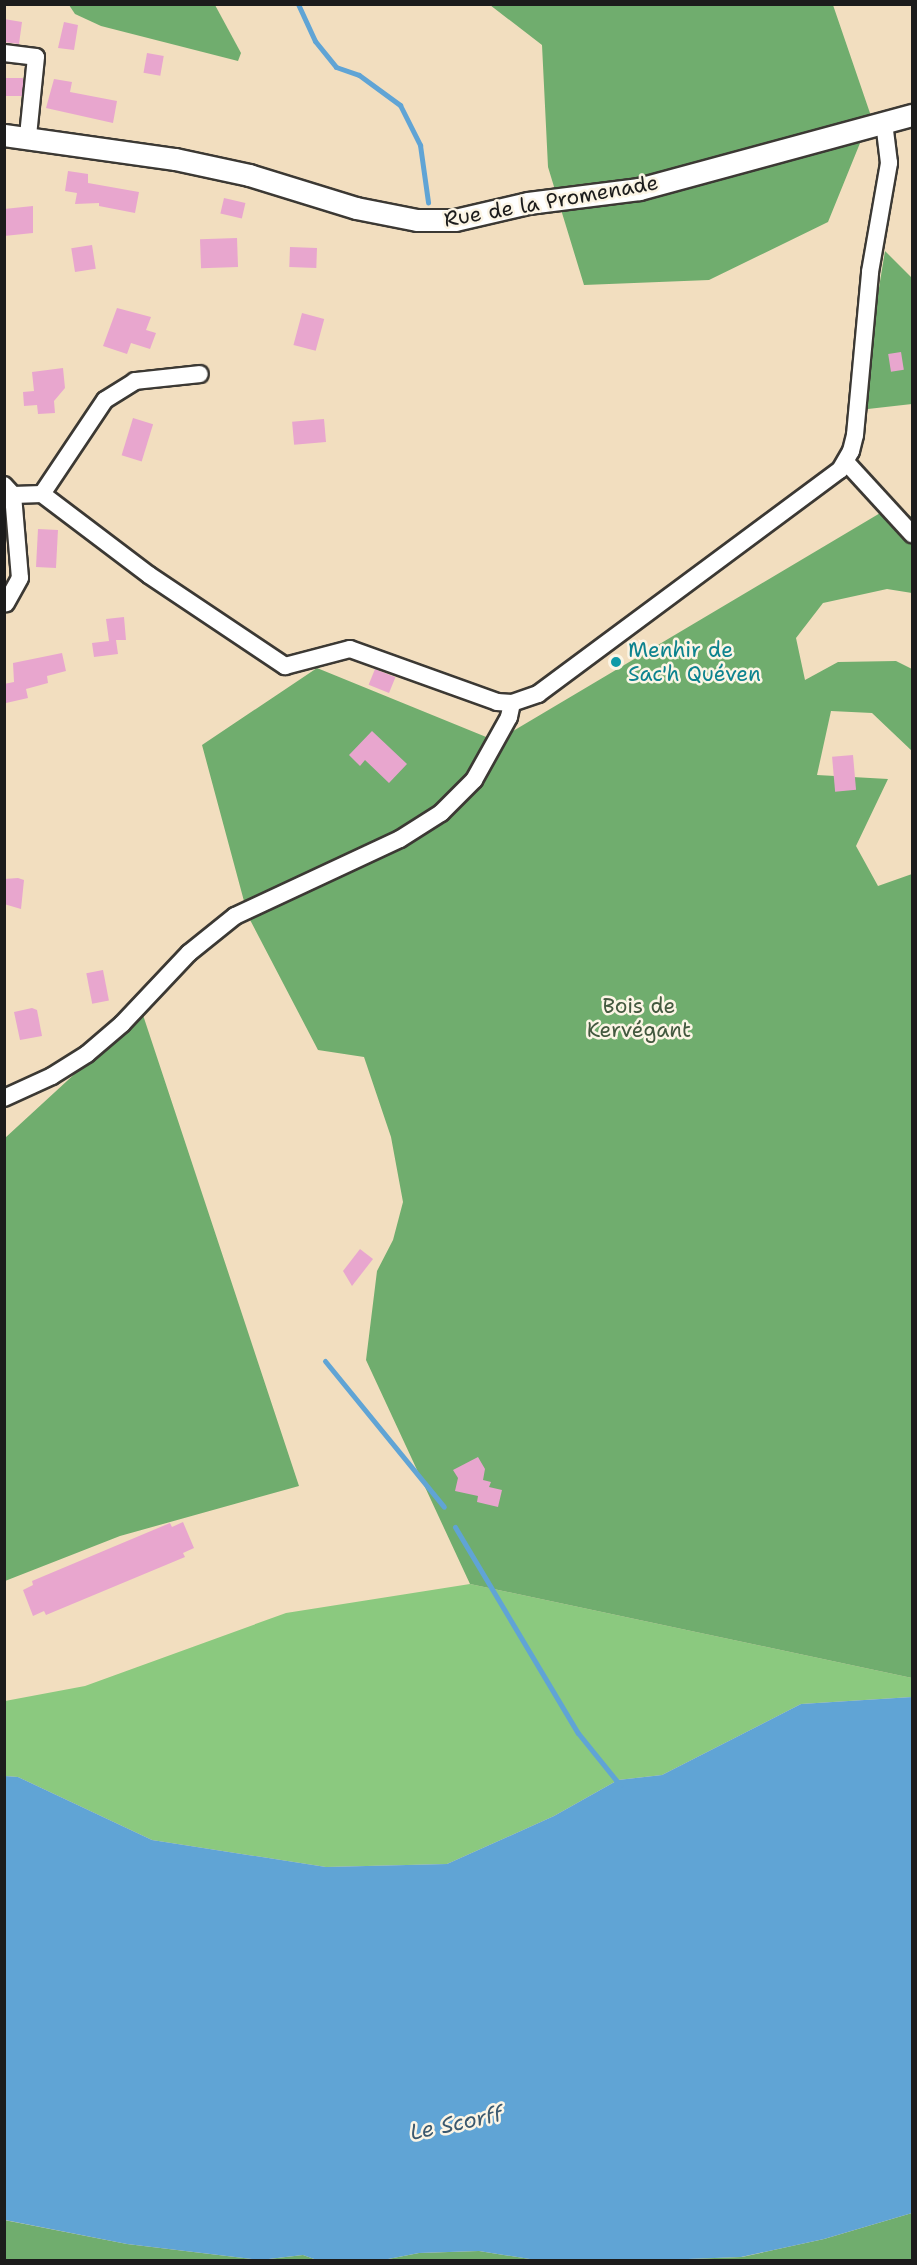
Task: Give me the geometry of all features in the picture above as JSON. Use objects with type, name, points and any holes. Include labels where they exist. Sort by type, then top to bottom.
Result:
[{"type":"street","points":[[4,52],[36,57],[28,136]]},
{"type":"street","name":"Rue de la Promenade","points":[[4,135],[28,136],[239,173],[367,210],[417,220],[456,220],[528,203],[639,189],[912,115]]},
{"type":"street","points":[[6,603],[20,578],[9,490],[42,494],[149,575],[285,666],[350,649],[497,702],[512,703],[538,694],[831,479],[846,462],[855,435],[870,272],[889,163],[884,122]]},
{"type":"street","points":[[42,494],[105,400],[135,381],[201,374]]},
{"type":"street","points":[[846,462],[912,534]]},
{"type":"street","points":[[4,1098],[52,1077],[87,1054],[145,1001],[189,953],[235,916],[400,839],[441,813],[474,780],[509,717],[512,703]]},
{"type":"green space","points":[[69,5],[215,5],[241,53],[238,61],[101,26],[75,14]]},
{"type":"green space","points":[[490,5],[833,5],[871,116],[828,222],[709,280],[584,285],[548,167],[542,45]]},
{"type":"green space","points":[[885,251],[912,278],[912,404],[859,410]]},
{"type":"green space","name":"Bois de Kervégant","points":[[892,506],[912,517],[912,593],[887,589],[823,603],[796,638],[805,680],[838,662],[896,661],[912,669],[912,751],[872,713],[831,711],[817,775],[888,779],[856,846],[878,886],[912,874],[912,1678],[470,1584],[366,1360],[377,1271],[393,1240],[403,1202],[391,1137],[364,1057],[318,1050],[248,916],[202,745],[317,668],[496,741]]},
{"type":"green space","points":[[142,1012],[299,1486],[120,1536],[5,1581],[5,1138]]},
{"type":"green space","points":[[470,1584],[912,1678],[912,1697],[801,1704],[662,1775],[618,1780],[554,1816],[447,1864],[326,1867],[152,1840],[18,1777],[5,1776],[5,1701],[85,1686],[286,1613]]},
{"type":"green space","points":[[912,2213],[912,2260],[661,2260],[742,2257],[824,2239]]},
{"type":"green space","points":[[4,2220],[127,2244],[260,2260],[5,2260]]},
{"type":"green space","points":[[479,2251],[536,2260],[383,2260],[419,2253]]},
{"type":"green space","points":[[303,2255],[317,2260],[260,2260]]},
{"type":"water","name":"Le Scorff","points":[[912,1697],[912,2213],[824,2239],[741,2257],[661,2260],[536,2260],[479,2251],[419,2253],[383,2260],[317,2260],[303,2255],[260,2260],[127,2244],[5,2220],[5,1776],[18,1777],[152,1840],[326,1867],[447,1864],[554,1816],[618,1780],[662,1775],[801,1704]]},
{"type":"building","points":[[4,19],[22,22],[19,44],[4,42]]},
{"type":"building","points":[[64,22],[78,25],[74,50],[58,48]]},
{"type":"building","points":[[147,53],[164,56],[160,76],[144,73]]},
{"type":"building","points":[[4,78],[23,78],[23,96],[4,96]]},
{"type":"building","points":[[54,79],[72,82],[70,92],[117,101],[113,123],[46,108]]},
{"type":"building","points":[[68,171],[88,174],[88,183],[139,192],[135,213],[99,206],[99,203],[75,204],[77,193],[65,191]]},
{"type":"building","points":[[224,198],[245,203],[242,219],[220,214]]},
{"type":"building","points":[[33,206],[33,233],[4,236],[4,209]]},
{"type":"building","points":[[237,238],[238,267],[201,268],[200,239]]},
{"type":"building","points":[[92,245],[96,269],[75,272],[71,248]]},
{"type":"building","points":[[290,247],[317,248],[316,268],[289,267]]},
{"type":"building","points":[[117,308],[151,317],[146,330],[156,333],[150,349],[131,343],[127,354],[103,346]]},
{"type":"building","points":[[302,313],[324,319],[316,351],[293,345]]},
{"type":"building","points":[[901,352],[904,370],[891,372],[888,354]]},
{"type":"building","points":[[63,368],[65,388],[54,401],[55,413],[38,414],[37,405],[24,406],[23,392],[34,391],[32,372]]},
{"type":"building","points":[[133,418],[153,424],[142,461],[122,455]]},
{"type":"building","points":[[324,419],[326,442],[294,445],[292,422]]},
{"type":"building","points":[[38,529],[58,530],[56,568],[36,567]]},
{"type":"building","points":[[124,617],[126,640],[116,640],[118,654],[94,657],[92,643],[109,641],[106,619]]},
{"type":"building","points":[[62,653],[66,671],[47,676],[48,683],[26,689],[28,698],[6,703],[4,684],[14,682],[13,663]]},
{"type":"building","points":[[375,669],[395,677],[389,693],[369,685]]},
{"type":"building","points":[[372,731],[407,764],[389,783],[365,760],[360,766],[349,755]]},
{"type":"building","points":[[853,755],[856,790],[835,792],[832,757]]},
{"type":"building","points":[[4,879],[24,880],[21,909],[4,904]]},
{"type":"building","points":[[103,970],[109,1000],[92,1004],[86,973]]},
{"type":"building","points":[[32,1008],[37,1010],[42,1036],[20,1040],[14,1012]]},
{"type":"building","points":[[360,1249],[373,1259],[352,1286],[343,1271]]},
{"type":"building","points":[[478,1457],[485,1469],[483,1480],[491,1482],[489,1487],[502,1490],[498,1507],[477,1502],[478,1496],[455,1491],[458,1478],[453,1470]]},
{"type":"building","points":[[183,1522],[194,1548],[183,1553],[185,1557],[46,1615],[44,1611],[33,1616],[23,1590],[33,1585],[32,1581],[170,1523],[172,1527]]},
{"type":"waterway","points":[[298,4],[315,41],[336,67],[359,75],[400,105],[420,145],[428,202]]},
{"type":"waterway","points":[[325,1361],[444,1507]]},
{"type":"waterway","points":[[455,1527],[578,1733],[620,1785]]},
{"type":"place","name":"Menhir de Sac'h Quéven","points":[[616,662]]}]
